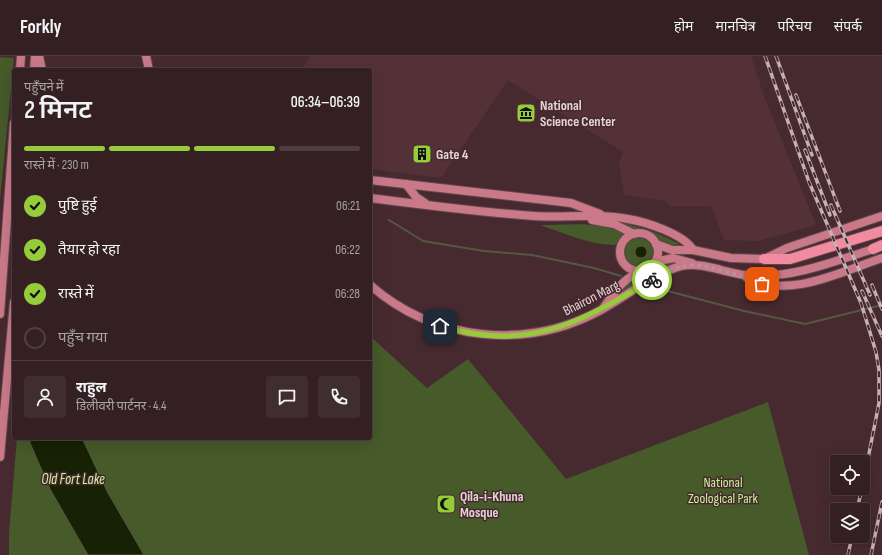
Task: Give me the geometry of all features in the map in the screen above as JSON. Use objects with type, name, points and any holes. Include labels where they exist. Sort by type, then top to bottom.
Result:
[{"type":"main road","points":[[20,68],[21,56]]},
{"type":"main road","points":[[34,68],[35,56]]},
{"type":"main road","points":[[39,56],[42,68]]},
{"type":"main road","points":[[146,56],[149,68]]},
{"type":"main road","points":[[0,314],[12,150]]},
{"type":"main road","points":[[372,180],[571,204],[607,216]]},
{"type":"main road","points":[[406,184],[416,197],[426,204]]},
{"type":"main road","points":[[372,198],[535,216],[607,216],[628,219],[652,225],[689,243],[696,251],[698,266],[673,258],[655,262]]},
{"type":"main road","points":[[572,216],[614,224],[634,234],[649,236],[656,244],[658,251],[655,262],[649,268],[630,276],[620,285],[602,310]]},
{"type":"main road","points":[[764,260],[787,248],[882,216]]},
{"type":"main road","points":[[656,244],[672,250],[696,251],[731,258],[764,260],[790,259],[882,231]]},
{"type":"main road","points":[[634,234],[627,238],[622,244],[621,256],[624,263],[630,268],[642,270]]},
{"type":"main road","name":"Bhairon Marg","points":[[372,286],[401,308],[427,321],[454,330],[482,335],[524,335],[551,330],[577,322],[602,310],[680,266],[698,266],[743,276],[768,276],[802,271],[879,248]]},
{"type":"main road","points":[[743,276],[762,284],[782,287],[808,283],[882,258]]},
{"type":"main road","points":[[0,457],[12,324]]},
{"type":"shaded area","points":[[310,56],[751,56],[764,96],[816,225],[758,241],[724,240],[711,206],[670,206],[665,201],[624,195],[619,163],[623,152],[508,80],[441,178],[372,169],[372,68],[303,68]]},
{"type":"green space","points":[[0,57],[14,58],[0,200]]},
{"type":"green space","points":[[620,222],[652,231],[680,244],[665,244],[656,239],[650,233],[627,228]]},
{"type":"green space","points":[[540,225],[594,225],[625,234],[615,245],[605,244],[577,238]]},
{"type":"green space","points":[[639,238],[649,242],[653,252],[649,262],[639,266],[629,262],[625,252],[629,242]]},
{"type":"green space","points":[[670,262],[680,264],[650,275],[617,296],[630,280],[650,273],[661,264]]},
{"type":"green space","name":"National Zoological Park","points":[[372,338],[427,388],[468,359],[566,479],[768,402],[809,555],[9,555],[9,532],[17,440],[372,440]]},
{"type":"water","points":[[639,246],[643,246],[647,252],[643,258],[639,258],[635,254],[635,250]]},
{"type":"water","name":"Old Fort Lake","points":[[30,440],[83,440],[108,493],[144,555],[88,555],[50,489]]},
{"type":"waterway","points":[[389,220],[423,241],[484,251],[532,255],[594,268],[621,276]]},
{"type":"waterway","points":[[664,290],[744,311],[805,324],[882,305]]},
{"type":"railway","points":[[765,56],[809,182],[861,303],[876,352],[879,370],[879,403],[869,455]]},
{"type":"railway","points":[[776,56],[812,155]]},
{"type":"railway","points":[[796,95],[840,211]]},
{"type":"railway","points":[[805,150],[830,215]]},
{"type":"railway","points":[[831,205],[870,295]]},
{"type":"railway","points":[[872,285],[882,309]]},
{"type":"railway","points":[[862,291],[882,336]]},
{"type":"railway","points":[[859,503],[860,495]]},
{"type":"railway","points":[[871,555],[882,502]]},
{"type":"railway","points":[[848,555],[851,543]]},
{"type":"way so far","points":[[652,280],[680,266],[698,266],[743,276],[762,284]]},
{"type":"place","name":"National Science Center","points":[[526,113]]},
{"type":"place","name":"Gate 4","points":[[422,154]]},
{"type":"place","name":"Qila-i-Khuna Mosque","points":[[446,504]]},
{"type":"route","points":[[440,326],[468,333],[496,336],[524,335],[551,330],[577,322],[590,316],[652,280]]}]
